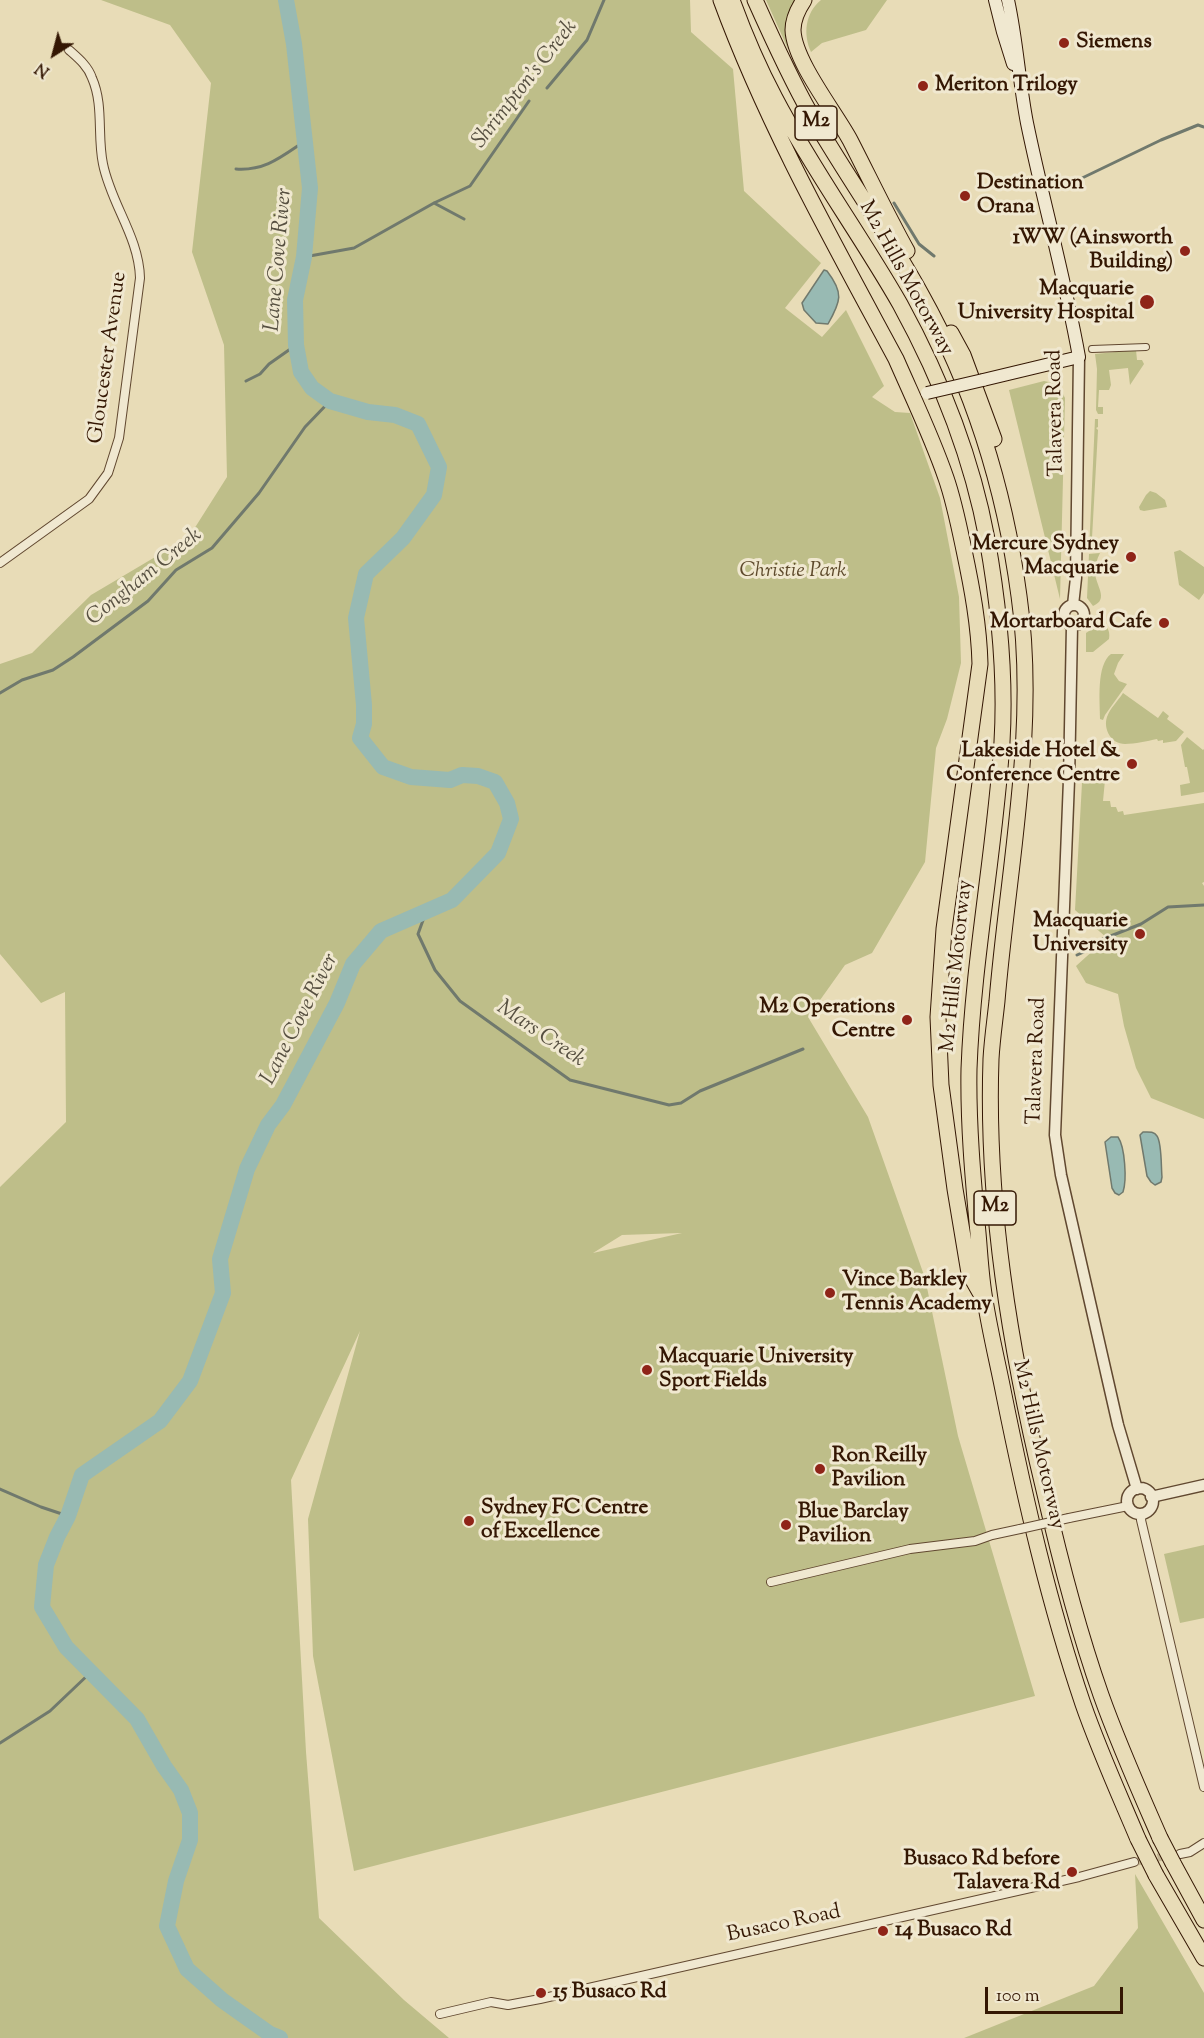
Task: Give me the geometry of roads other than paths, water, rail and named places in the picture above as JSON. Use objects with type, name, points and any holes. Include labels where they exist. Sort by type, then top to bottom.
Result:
[{"type":"highway","name":"M2","points":[[721,0],[737,44],[769,115],[896,359],[920,395],[958,522],[979,629],[980,664],[944,929],[938,1017],[944,1118],[969,1273],[985,1299]]},
{"type":"highway","name":"M2 Hills Motorway","points":[[732,0],[773,95],[895,297],[921,346],[958,435],[986,535],[1001,644],[1003,689],[999,781],[979,943],[969,1072],[972,1168],[985,1299],[1013,1439],[1053,1609],[1083,1704],[1138,1839],[1204,1958]]},
{"type":"highway","name":"M2 Hills Motorway","points":[[755,0],[782,60],[810,112],[922,296],[947,345],[984,439],[1001,498],[1019,596],[1024,649],[1025,700],[1014,838],[991,1056],[992,1153],[1001,1263],[1012,1340],[1030,1432],[1071,1604],[1102,1697],[1160,1838],[1176,1859],[1204,1920]]},
{"type":"highway","name":"M2","points":[[804,0],[796,14],[793,30],[796,46],[849,138],[963,356],[987,418],[998,451],[1008,501],[1012,556]]},
{"type":"main road","name":"Talavera Road","points":[[995,0],[1002,32],[1019,82],[1079,357]]},
{"type":"main road","name":"Talavera Road","points":[[1008,0],[1015,31],[1019,82]]},
{"type":"main road","points":[[920,395],[1079,357]]},
{"type":"street","name":"Gloucester Avenue","points":[[0,563],[89,499],[108,473],[119,438],[140,278],[140,262],[103,164],[98,96],[92,76],[69,50]]},
{"type":"street","points":[[1092,349],[1146,347]]},
{"type":"street","name":"Talavera Road","points":[[1079,357],[1076,578],[1073,605],[1079,606],[1084,613],[1081,623],[1072,626],[1069,780],[1055,1135],[1061,1175],[1118,1425],[1137,1489]]},
{"type":"street","points":[[1151,1497],[1204,1485]]},
{"type":"street","points":[[1137,1489],[1145,1490],[1151,1497],[1149,1510],[1142,1514],[1135,1513],[1128,1506],[1130,1493],[1137,1489]]},
{"type":"street","points":[[771,1582],[910,1549],[975,1541],[992,1535],[1128,1506]]},
{"type":"street","points":[[1142,1514],[1141,1520],[1204,1787]]},
{"type":"street","points":[[1176,1859],[1203,1846]]},
{"type":"street","name":"Busaco Road","points":[[440,2014],[491,2002],[508,2005],[540,1999],[1079,1877],[1134,1862]]},
{"type":"water","points":[[824,270],[836,285],[839,297],[828,324],[816,323],[804,310],[802,303]]},
{"type":"water","points":[[1143,1132],[1154,1133],[1160,1144],[1162,1177],[1161,1182],[1155,1185],[1147,1176],[1140,1135]]},
{"type":"water","points":[[1111,1137],[1118,1137],[1124,1156],[1124,1187],[1123,1192],[1119,1195],[1112,1188],[1105,1142]]},
{"type":"waterway","name":"Lane Cove River","points":[[280,2038],[270,2034],[222,2000],[187,1969],[167,1926],[176,1881],[190,1840],[190,1813],[181,1790],[164,1766],[137,1719],[66,1647],[42,1607],[46,1565],[68,1516],[82,1475],[160,1421],[190,1381],[223,1293],[220,1259],[247,1169],[268,1125],[283,1105],[337,1003],[353,964],[381,931],[452,900],[498,853],[511,819],[507,803],[495,782],[478,776],[462,775],[450,780],[411,777],[383,767],[360,738],[364,724],[364,705],[356,618],[366,574],[403,538],[434,495],[439,467],[418,424],[395,415],[368,412],[330,401],[312,388],[301,372],[296,345],[295,300],[304,257],[310,188],[294,44],[286,0]]},
{"type":"waterway","name":"Shrimpton's Creek","points":[[547,88],[587,40],[604,0]]},
{"type":"waterway","name":"Shrimpton's Creek","points":[[304,257],[354,248],[434,203],[470,186],[529,101]]},
{"type":"waterway","points":[[1078,180],[1161,140],[1198,125],[1204,127]]},
{"type":"waterway","points":[[236,169],[256,168],[264,165],[305,141]]},
{"type":"waterway","points":[[434,203],[464,219]]},
{"type":"waterway","points":[[894,203],[919,244],[934,256]]},
{"type":"waterway","points":[[246,381],[260,374],[269,364],[296,345]]},
{"type":"waterway","name":"Congham Creek","points":[[0,693],[22,680],[53,670],[73,657],[148,601],[176,570],[212,548],[259,493],[305,427],[330,401]]},
{"type":"waterway","name":"Mars Creek","points":[[1077,955],[1098,941],[1141,924],[1168,907],[1204,905]]},
{"type":"waterway","name":"Mars Creek","points":[[426,912],[418,934],[435,970],[460,1001],[570,1080],[669,1105],[681,1103],[700,1091],[803,1049]]},
{"type":"waterway","points":[[0,1489],[68,1516]]},
{"type":"waterway","points":[[0,1743],[50,1711],[90,1673]]},
{"type":"tunnel","points":[[1134,1862],[1172,1855]]},
{"type":"place","name":"Siemens","points":[[1064,43]]},
{"type":"place","name":"Meriton Trilogy","points":[[923,86]]},
{"type":"place","name":"Destination Orana","points":[[965,196]]},
{"type":"place","name":"1WW (Ainsworth Building)","points":[[1185,251]]},
{"type":"place","name":"Macquarie University Hospital","points":[[1147,302]]},
{"type":"place","name":"Mercure Sydney Macquarie","points":[[1131,557]]},
{"type":"place","name":"Mortarboard Cafe","points":[[1164,623]]},
{"type":"place","name":"Lakeside Hotel & Conference Centre","points":[[1132,764]]},
{"type":"place","name":"Macquarie University","points":[[1140,934]]},
{"type":"place","name":"M2 Operations Centre","points":[[907,1020]]},
{"type":"place","name":"Vince Barkley Tennis Academy","points":[[830,1293]]},
{"type":"place","name":"Macquarie University Sport Fields","points":[[647,1370]]},
{"type":"place","name":"Ron Reilly Pavilion","points":[[820,1469]]},
{"type":"place","name":"Sydney FC Centre of Excellence","points":[[469,1521]]},
{"type":"place","name":"Blue Barclay Pavilion","points":[[786,1525]]},
{"type":"place","name":"Busaco Rd before Talavera Rd","points":[[1072,1872]]},
{"type":"place","name":"14 Busaco Rd","points":[[883,1931]]},
{"type":"place","name":"15 Busaco Rd","points":[[541,1993]]},
{"type":"park label","name":"Christie Park","points":[[793,572]]}]
